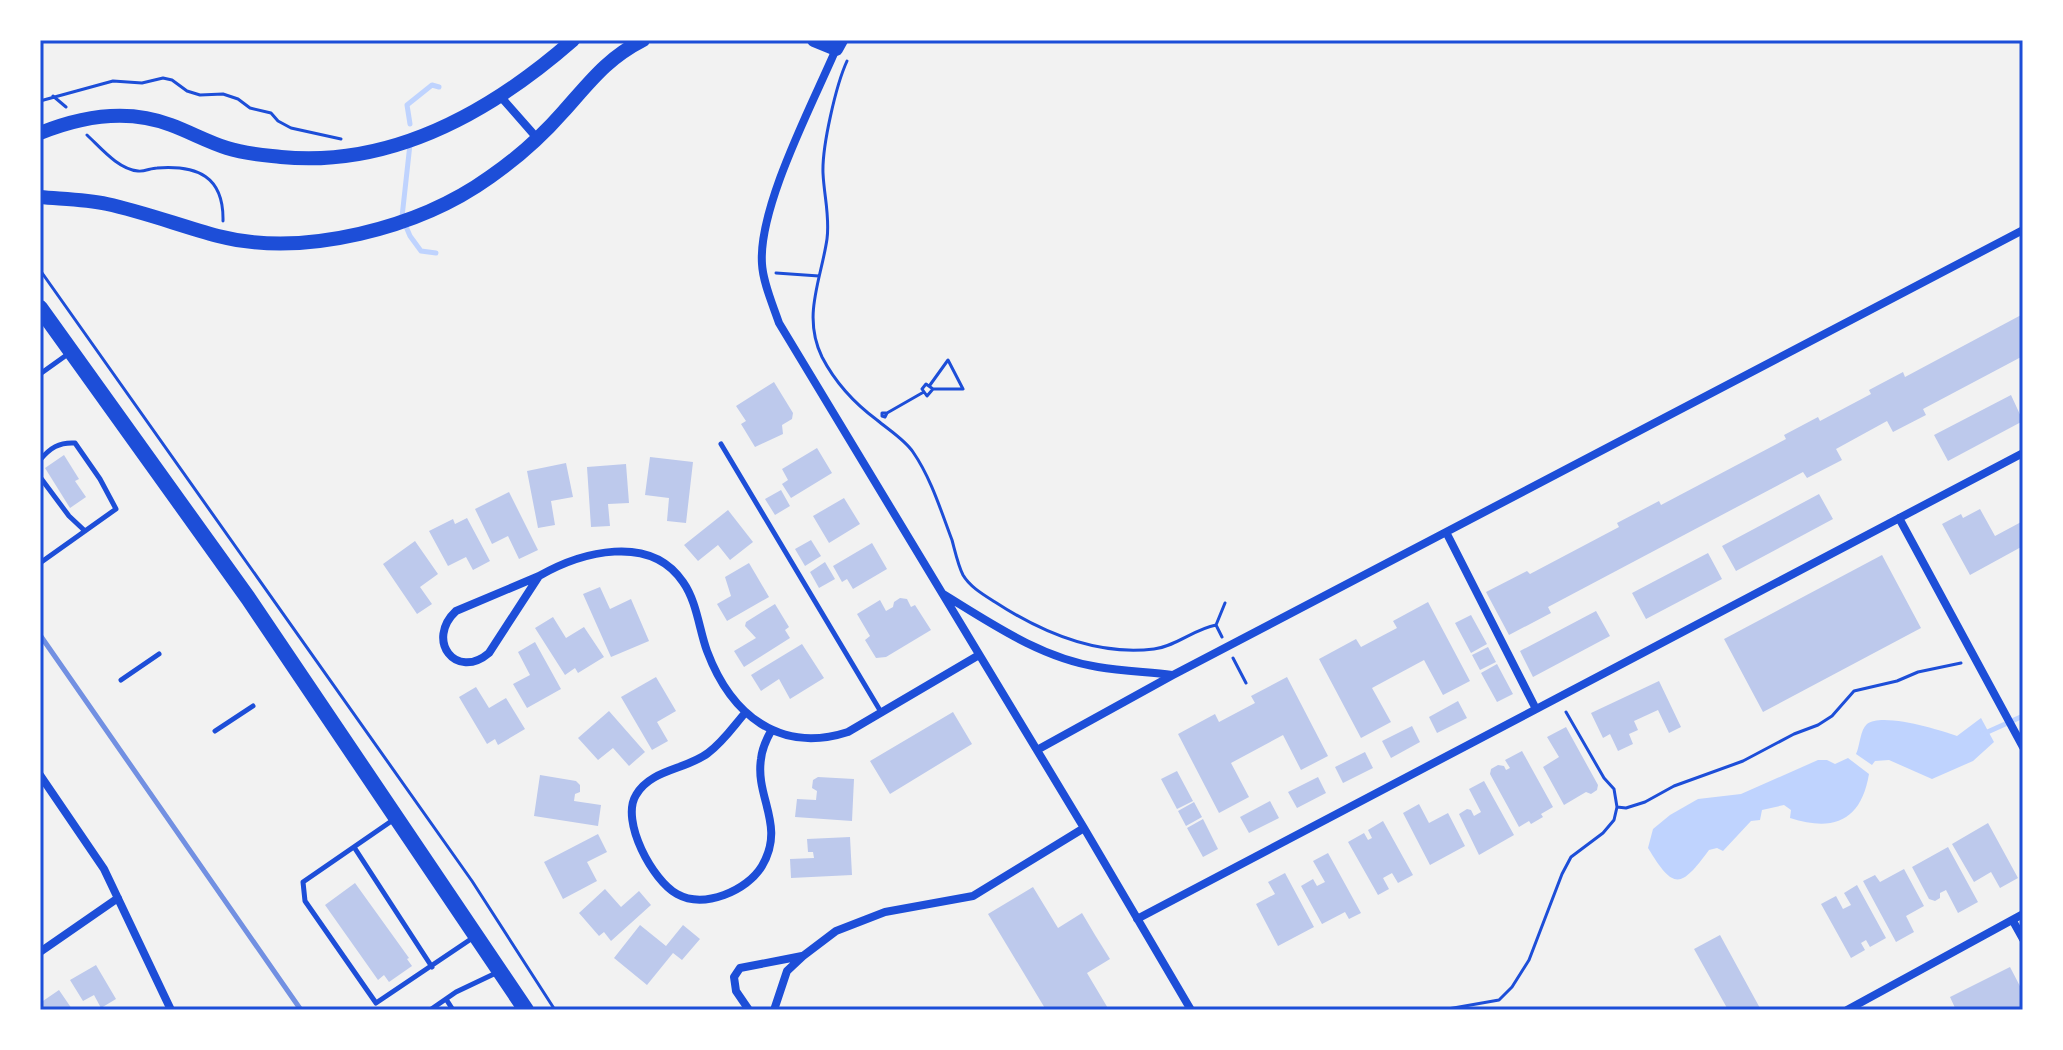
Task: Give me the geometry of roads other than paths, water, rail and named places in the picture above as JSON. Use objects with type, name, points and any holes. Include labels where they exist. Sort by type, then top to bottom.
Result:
[{"type":"main road","points":[[40,308],[248,598],[526,1010]]},
{"type":"street","points":[[40,133],[78,120],[134,115],[168,123],[227,148],[256,154],[297,159],[331,158],[383,149],[439,131],[501,97],[573,40]]},
{"type":"street","points":[[40,197],[103,203],[223,237],[254,242],[319,243],[371,232],[461,196],[491,177],[537,138],[598,70],[621,51],[643,40]]},
{"type":"street","points":[[814,40],[843,48],[786,165],[764,237],[763,269],[779,323],[1191,1010]]},
{"type":"street","points":[[501,97],[537,138]]},
{"type":"street","points":[[1037,750],[1173,675],[2023,230]]},
{"type":"street","points":[[1137,919],[2023,453]]},
{"type":"street","points":[[1899,518],[2023,747]]},
{"type":"street","points":[[1446,532],[1536,709]]},
{"type":"street","points":[[539,576],[489,653],[478,662],[468,663],[457,661],[448,653],[442,631],[446,620],[456,611],[572,560],[632,552],[655,557],[684,583],[718,674],[745,713],[771,731],[791,737],[832,737],[848,732],[979,655]]},
{"type":"street","points":[[941,593],[1015,639],[1057,656],[1097,667],[1173,675]]},
{"type":"street","points":[[745,713],[723,741],[707,754],[687,766],[656,776],[642,786],[634,797],[630,809],[635,838],[663,882],[677,894],[693,899],[711,899],[746,883],[762,866],[773,830],[760,761],[771,731]]},
{"type":"street","points":[[40,775],[104,869],[171,1010]]},
{"type":"street","points":[[774,1010],[787,971],[836,931],[867,918],[933,901],[973,896],[1084,828]]},
{"type":"street","points":[[40,952],[118,898]]},
{"type":"street","points":[[1847,1010],[2023,914]]},
{"type":"street","points":[[2013,921],[2023,939]]},
{"type":"street","points":[[749,1010],[736,991],[734,977],[740,968],[803,956]]},
{"type":"lane","points":[[40,374],[72,351]]},
{"type":"lane","points":[[40,460],[48,450],[64,442],[75,443],[116,509],[40,563]]},
{"type":"lane","points":[[721,444],[881,712]]},
{"type":"lane","points":[[40,477],[69,516],[85,531]]},
{"type":"lane","points":[[121,680],[159,654]]},
{"type":"lane","points":[[215,731],[253,706]]},
{"type":"lane","points":[[397,817],[303,882],[305,901],[376,1003],[476,935]]},
{"type":"lane","points":[[354,847],[432,967]]},
{"type":"lane","points":[[430,1010],[456,992],[501,971]]},
{"type":"lane","points":[[446,999],[453,1010]]},
{"type":"water","points":[[1981,718],[1994,742],[1973,761],[1932,779],[1889,760],[1875,761],[1872,765],[1856,754],[1861,734],[1867,724],[1874,721],[1911,723],[1957,736]]},
{"type":"water","points":[[1848,758],[1869,774],[1859,803],[1843,819],[1820,824],[1790,818],[1791,810],[1784,805],[1762,810],[1760,820],[1751,821],[1723,851],[1717,848],[1709,850],[1691,872],[1678,879],[1671,878],[1665,872],[1648,848],[1653,829],[1698,799],[1741,794],[1818,760],[1835,764]]},
{"type":"waterway","points":[[410,124],[407,105],[432,85],[439,87]]},
{"type":"waterway","points":[[410,144],[402,217],[421,251],[436,253]]},
{"type":"waterway","points":[[1983,734],[2023,716]]},
{"type":"railway","points":[[40,635],[301,1010]]}]
